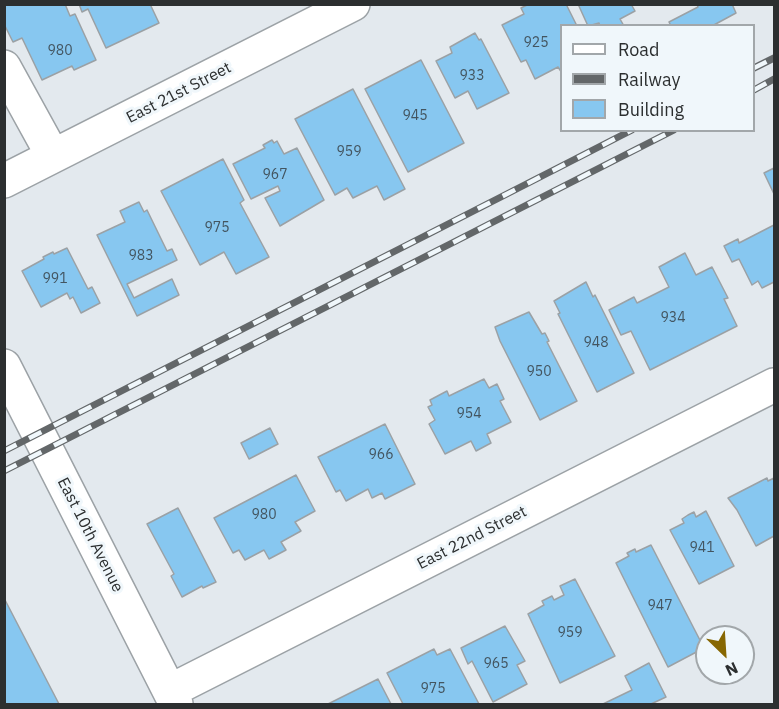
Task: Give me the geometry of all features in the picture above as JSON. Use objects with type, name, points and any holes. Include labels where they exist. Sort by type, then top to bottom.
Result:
[{"type":"street","name":"East 21st Street","points":[[4,181],[353,4]]},
{"type":"street","points":[[4,67],[53,156]]},
{"type":"street","name":"East 10th Avenue","points":[[4,366],[173,698]]},
{"type":"street","name":"East 22nd Street","points":[[173,698],[774,385]]},
{"type":"building","points":[[4,4],[65,4],[70,16],[75,14],[96,60],[74,70],[72,66],[42,80],[22,38],[13,42],[4,24]]},
{"type":"building","points":[[79,4],[150,4],[159,23],[106,48],[88,9],[82,12]]},
{"type":"building","points":[[529,4],[566,4],[576,24],[560,24],[560,70],[558,67],[535,79],[526,60],[521,62],[502,25],[524,14],[521,8]]},
{"type":"building","points":[[578,4],[631,4],[635,11],[620,19],[623,24],[587,24]]},
{"type":"building","points":[[697,4],[732,4],[736,13],[716,24],[670,24],[669,22],[698,7]]},
{"type":"building","points":[[475,33],[479,40],[481,39],[509,93],[477,109],[468,91],[455,98],[436,61],[452,53],[450,47]]},
{"type":"building","points":[[421,60],[464,143],[408,172],[365,89]]},
{"type":"building","points":[[353,89],[405,189],[384,200],[377,186],[353,198],[347,188],[335,195],[295,119]]},
{"type":"building","points":[[272,140],[274,143],[277,141],[284,154],[297,148],[324,200],[280,226],[265,198],[280,191],[278,186],[251,199],[233,164],[265,148],[263,145]]},
{"type":"building","points":[[223,159],[244,200],[240,203],[269,257],[236,274],[224,252],[200,265],[161,191]]},
{"type":"building","points":[[774,168],[774,194],[764,173]]},
{"type":"building","points":[[139,202],[144,212],[147,210],[167,251],[172,249],[177,260],[127,284],[134,298],[172,279],[179,295],[137,316],[97,235],[125,222],[120,211]]},
{"type":"building","points":[[774,225],[774,282],[762,288],[758,281],[752,285],[739,259],[732,262],[724,246],[738,239],[739,243]]},
{"type":"building","points":[[67,248],[88,289],[92,287],[100,303],[81,313],[73,297],[70,299],[67,293],[41,307],[22,271],[44,259],[43,257]]},
{"type":"building","points":[[685,253],[696,275],[712,267],[728,298],[724,299],[737,326],[650,370],[631,331],[621,335],[609,310],[634,297],[637,303],[669,287],[659,267]]},
{"type":"building","points":[[586,282],[593,297],[595,295],[634,373],[597,392],[558,314],[560,313],[554,301]]},
{"type":"building","points":[[529,312],[542,334],[545,333],[549,341],[547,342],[577,401],[540,420],[495,327]]},
{"type":"building","points":[[484,379],[489,388],[497,384],[504,399],[500,401],[511,422],[487,434],[491,443],[476,451],[471,441],[445,454],[429,424],[435,420],[428,407],[432,405],[430,400],[447,391],[449,396]]},
{"type":"building","points":[[385,424],[415,484],[385,499],[382,493],[372,498],[368,489],[346,501],[340,490],[336,492],[318,457]]},
{"type":"building","points":[[270,428],[278,444],[249,459],[241,443]]},
{"type":"building","points":[[296,475],[315,511],[295,522],[301,531],[281,542],[286,550],[269,559],[264,550],[245,560],[239,550],[233,553],[214,518]]},
{"type":"building","points":[[767,478],[768,481],[774,478],[774,536],[756,546],[728,498]]},
{"type":"building","points":[[178,508],[216,582],[203,588],[202,586],[182,597],[171,576],[174,574],[147,524]]},
{"type":"building","points":[[706,511],[734,566],[699,584],[670,530],[684,523],[682,519],[688,515],[694,512],[696,517]]},
{"type":"building","points":[[651,545],[695,631],[695,653],[668,667],[616,563],[629,556],[627,553],[635,549],[636,552]]},
{"type":"building","points":[[575,579],[615,656],[560,683],[528,614],[544,605],[542,601],[552,596],[554,600],[564,595],[560,586]]},
{"type":"building","points":[[4,598],[59,704],[4,704]]},
{"type":"building","points":[[505,626],[525,661],[517,665],[527,684],[493,702],[472,661],[468,664],[461,648]]},
{"type":"building","points":[[434,649],[437,655],[450,649],[479,704],[403,704],[387,673]]},
{"type":"building","points":[[649,663],[666,697],[651,704],[603,704],[632,690],[625,676]]},
{"type":"building","points":[[378,679],[391,704],[328,704]]},
{"type":"railway","points":[[755,68],[774,58]]},
{"type":"railway","points":[[755,89],[774,79]]},
{"type":"railway","points":[[4,451],[628,132]]},
{"type":"railway","points":[[4,471],[670,132]]}]
